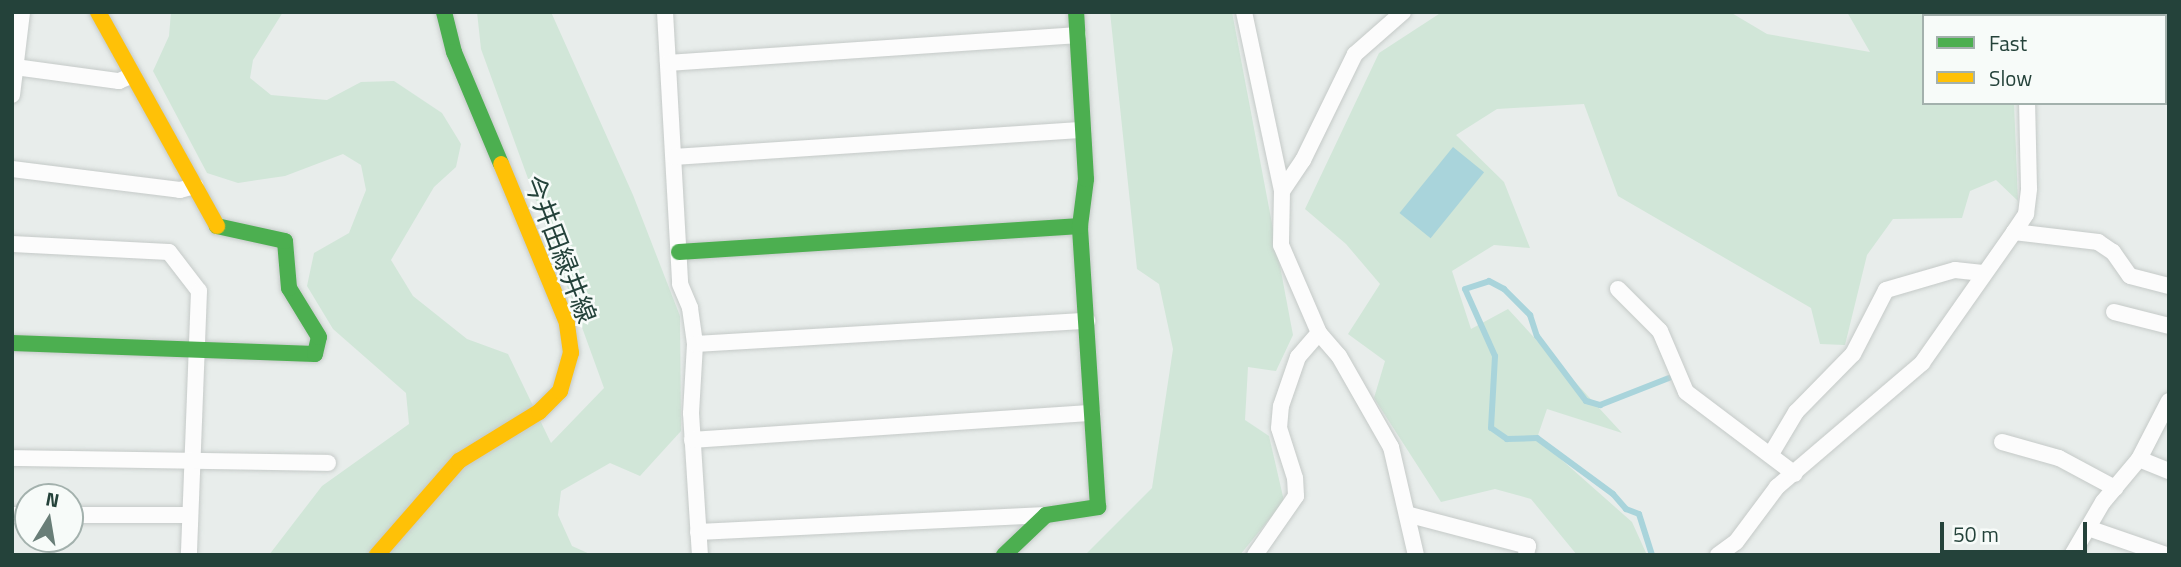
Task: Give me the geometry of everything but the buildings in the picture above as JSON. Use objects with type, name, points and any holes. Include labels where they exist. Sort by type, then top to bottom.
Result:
[{"type":"street","points":[[12,95],[22,12]]},
{"type":"street","points":[[12,344],[315,354],[319,337],[289,288],[285,241],[219,230],[99,12]]},
{"type":"street","points":[[665,12],[680,284],[690,307],[695,344],[692,440],[700,555]]},
{"type":"street","points":[[698,533],[1046,515],[1098,507],[1080,226],[1086,179],[1076,12]]},
{"type":"street","points":[[1244,12],[1282,191],[1281,245],[1319,333],[1339,356],[1391,447],[1410,515],[1416,555]]},
{"type":"street","points":[[1282,191],[1303,160],[1355,54],[1403,12]]},
{"type":"street","name":"今井田緑井線","points":[[377,555],[459,461],[538,412],[560,391],[571,353],[567,323],[454,52],[443,13]]},
{"type":"street","points":[[668,63],[1078,35]]},
{"type":"street","points":[[15,67],[119,81],[133,75]]},
{"type":"street","points":[[1718,555],[1740,549],[1777,487],[1922,363],[2014,232],[2026,214],[2029,188],[2027,105]]},
{"type":"street","points":[[674,157],[1083,130]]},
{"type":"street","points":[[12,169],[180,190],[195,186]]},
{"type":"street","points":[[679,252],[1080,226]]},
{"type":"street","points":[[2014,232],[2098,242],[2113,252],[2130,276],[2169,286]]},
{"type":"street","points":[[12,256],[13,244],[169,253],[199,291],[189,555]]},
{"type":"street","points":[[1771,454],[1796,412],[1853,354],[1885,290],[1955,270],[1983,273]]},
{"type":"street","points":[[1618,289],[1656,324],[1686,392],[1795,474]]},
{"type":"street","points":[[2114,312],[2169,326]]},
{"type":"street","points":[[695,344],[1087,321]]},
{"type":"street","points":[[1255,555],[1296,496],[1296,478],[1279,428],[1281,406],[1298,357],[1319,333]]},
{"type":"street","points":[[2072,555],[2115,488],[2139,459],[2169,401]]},
{"type":"street","points":[[692,440],[1092,413]]},
{"type":"street","points":[[2002,442],[2059,458],[2115,488]]},
{"type":"street","points":[[12,458],[328,463]]},
{"type":"street","points":[[2139,459],[2169,471]]},
{"type":"street","points":[[84,515],[189,515]]},
{"type":"street","points":[[1004,555],[1046,515]]},
{"type":"street","points":[[1410,515],[1528,546],[1526,555]]},
{"type":"street","points":[[2088,528],[2166,555]]},
{"type":"green space","points":[[171,12],[283,12],[253,60],[250,78],[271,95],[327,100],[361,82],[394,81],[442,113],[461,144],[456,167],[434,187],[391,260],[413,296],[467,339],[508,354],[551,443],[604,388],[481,49],[477,12],[551,12],[633,195],[680,316],[681,431],[640,476],[610,463],[561,491],[558,515],[572,546],[592,555],[269,555],[322,486],[409,424],[406,393],[333,329],[307,286],[314,253],[349,233],[366,190],[361,165],[343,154],[285,176],[238,183],[207,173],[153,71],[169,36]]},
{"type":"green space","points":[[1110,12],[1232,12],[1293,335],[1276,371],[1248,367],[1245,420],[1269,436],[1284,501],[1240,555],[1085,555],[1152,488],[1173,349],[1159,284],[1137,269]]},
{"type":"green space","points":[[1442,12],[1730,12],[1767,34],[1870,52],[1847,12],[2013,12],[1922,14],[1922,105],[2014,105],[2018,201],[1996,180],[1970,191],[1962,218],[1893,219],[1867,255],[1845,345],[1820,344],[1811,308],[1618,196],[1584,104],[1497,109],[1456,135],[1504,182],[1530,248],[1494,245],[1452,271],[1471,329],[1508,309],[1622,433],[1547,409],[1537,438],[1632,522],[1647,555],[1577,555],[1531,499],[1495,489],[1441,502],[1374,398],[1385,361],[1348,334],[1380,284],[1346,244],[1305,209],[1379,53]]},
{"type":"water","points":[[1453,147],[1484,172],[1431,238],[1400,213]]},
{"type":"waterway","points":[[1652,555],[1639,514],[1626,509],[1613,494],[1537,438],[1507,439],[1491,428],[1495,356],[1465,289],[1489,281],[1504,289],[1530,315],[1537,336],[1586,401],[1600,405],[1669,378]]},
{"type":"traffic: fast","points":[[444,12],[454,52],[501,164]]},
{"type":"traffic: fast","points":[[1004,555],[1046,515],[1098,507],[1080,226],[1086,179],[1076,12]]},
{"type":"traffic: fast","points":[[12,343],[315,354],[319,337],[289,288],[285,241],[217,226]]},
{"type":"traffic: fast","points":[[679,252],[1080,226]]},
{"type":"traffic: slow","points":[[98,12],[217,226]]},
{"type":"traffic: slow","points":[[377,555],[459,461],[539,412],[560,391],[571,353],[567,323],[501,164]]}]
